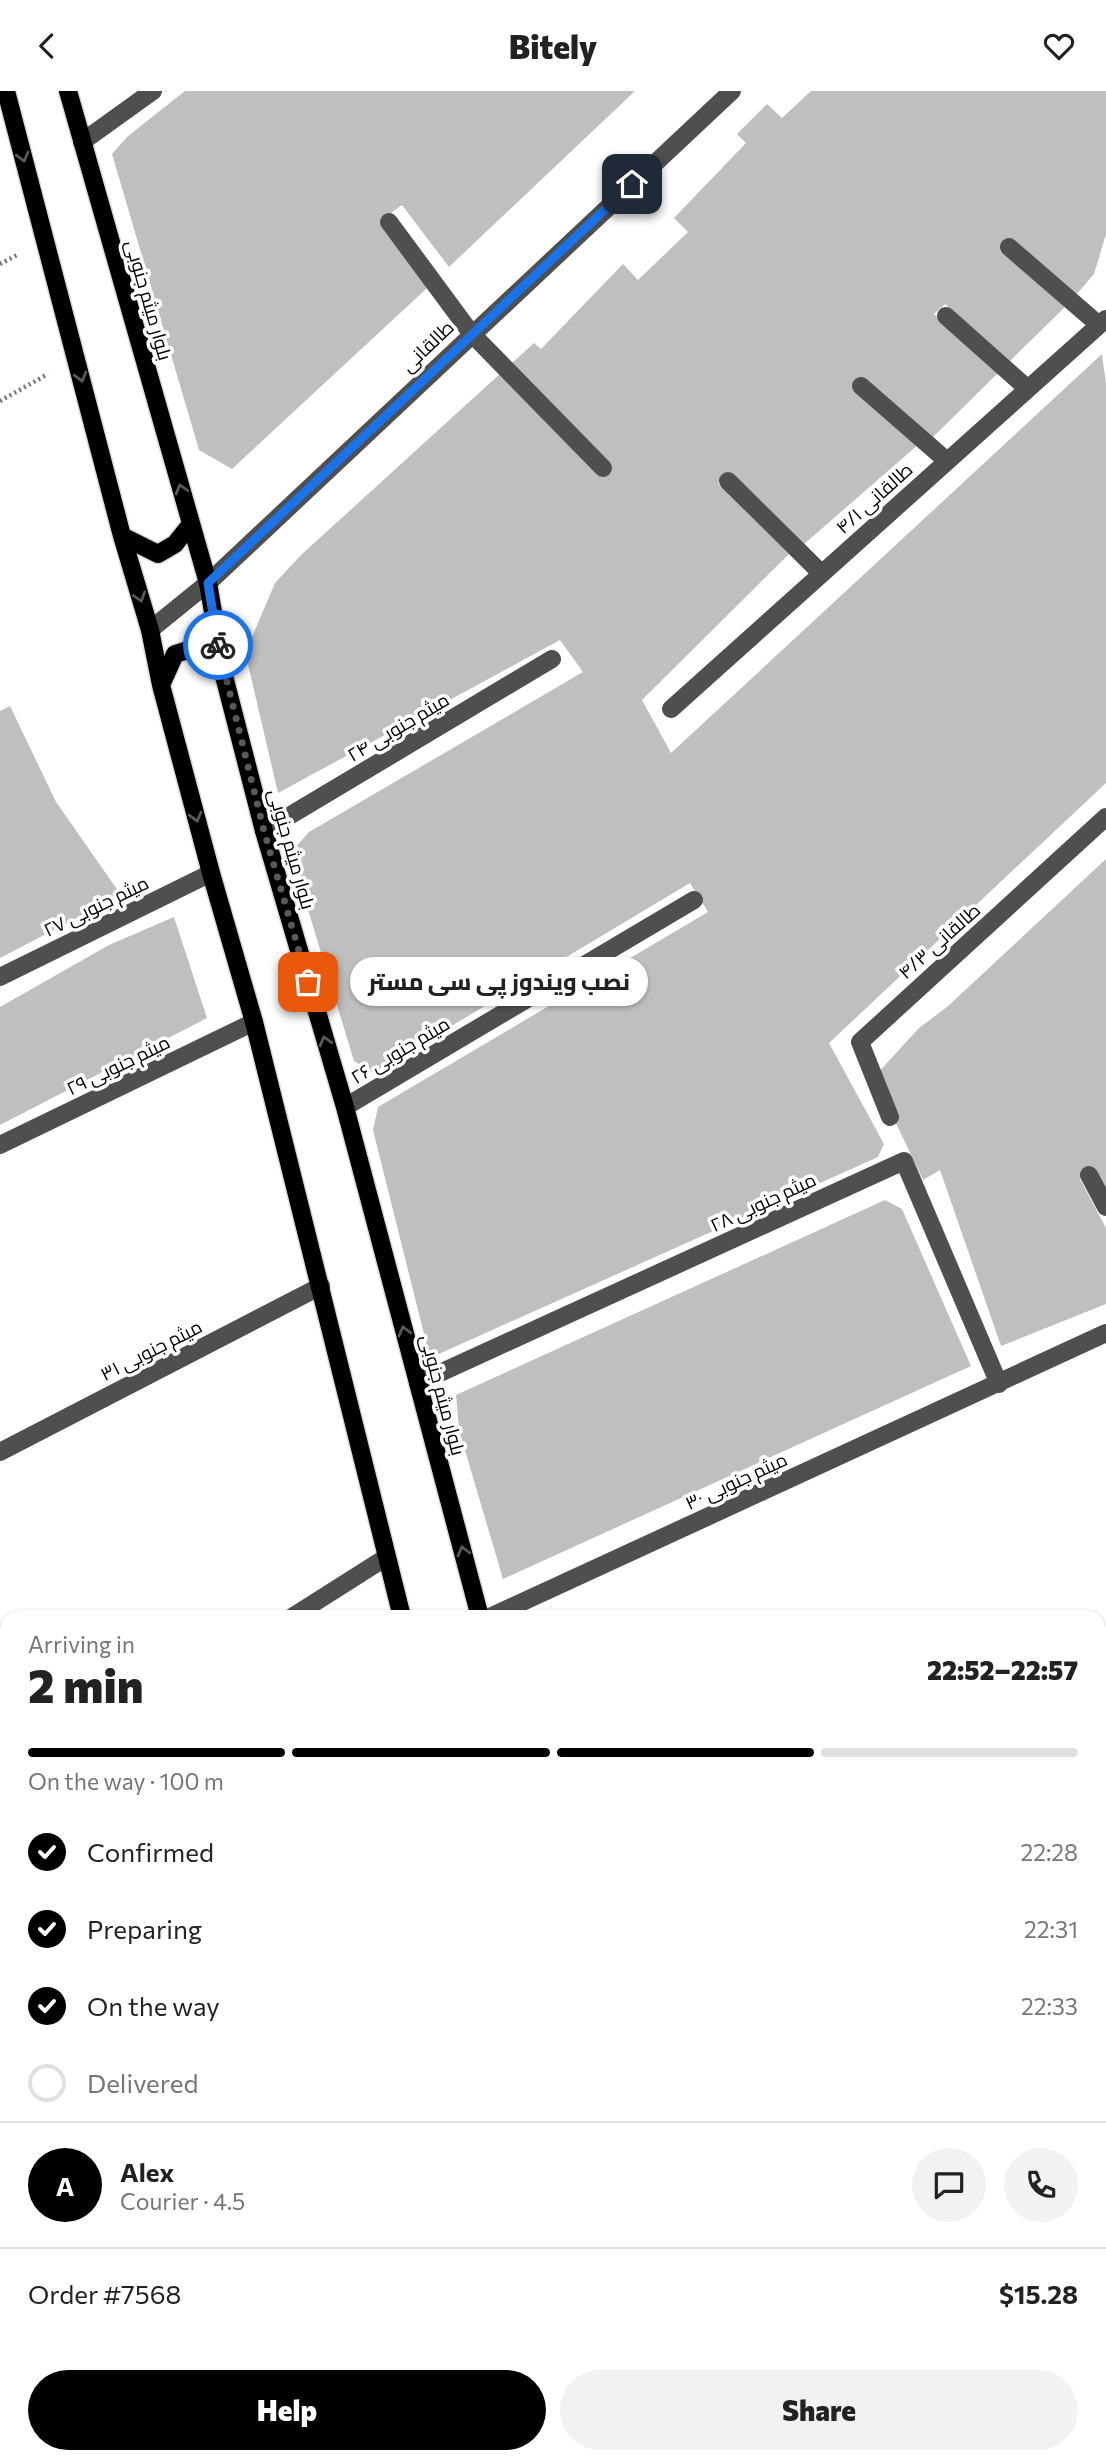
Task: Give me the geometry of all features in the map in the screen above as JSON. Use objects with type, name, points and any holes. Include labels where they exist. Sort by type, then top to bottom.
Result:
[{"type":"main road","points":[[6,91],[122,535],[150,629],[161,685],[211,873],[254,1022],[400,1610]]},
{"type":"main road","name":"بلوار میثم جنوبی","points":[[68,91],[208,583],[224,676],[264,831],[345,1107],[478,1610]]},
{"type":"main road","points":[[122,535],[158,554],[175,544],[191,524]]},
{"type":"main road","points":[[161,685],[175,654],[198,647],[224,676]]},
{"type":"street","points":[[82,142],[153,91]]},
{"type":"street","name":"طالقانی","points":[[150,629],[208,583],[471,333],[732,91]]},
{"type":"street","points":[[389,222],[471,333],[603,468]]},
{"type":"street","points":[[1009,247],[1102,322]]},
{"type":"street","points":[[946,316],[1027,389]]},
{"type":"street","name":"طالقانی ۴/۱","points":[[671,709],[1102,322]]},
{"type":"street","points":[[861,386],[947,461]]},
{"type":"street","points":[[728,481],[822,574]]},
{"type":"street","name":"میثم جنوبی ۲۴","points":[[264,831],[552,659]]},
{"type":"street","name":"طالقانی ۴/۳","points":[[890,1117],[860,1042],[1106,817]]},
{"type":"street","name":"میثم جنوبی ۲۷","points":[[0,977],[211,873]]},
{"type":"street","name":"میثم جنوبی ۲۶","points":[[345,1107],[694,900]]},
{"type":"street","name":"میثم جنوبی ۲۹","points":[[0,1146],[254,1022]]},
{"type":"street","name":"میثم جنوبی ۲۸","points":[[418,1383],[904,1161],[999,1384]]},
{"type":"street","points":[[1089,1175],[1106,1207]]},
{"type":"street","name":"میثم جنوبی ۳۱","points":[[0,1452],[321,1286]]},
{"type":"street","name":"میثم جنوبی ۳۰","points":[[505,1610],[1106,1333]]},
{"type":"street","points":[[303,1610],[385,1558]]},
{"type":"path","points":[[0,401],[76,358]]},
{"type":"building","points":[[185,91],[635,91],[449,267],[402,205],[391,213],[439,277],[232,469],[199,450],[112,154],[128,136]]},
{"type":"building","points":[[811,91],[1106,91],[1106,234],[1094,274],[1075,296],[1010,239],[1000,250],[1065,307],[1010,361],[945,304],[934,314],[999,372],[931,439],[919,444],[803,545],[729,472],[718,483],[789,554],[642,700],[671,753],[1102,354],[1106,384],[1106,783],[829,1043],[884,1144],[878,1157],[430,1358],[373,1130],[378,1107],[708,912],[690,883],[373,1073],[354,1061],[305,900],[293,850],[309,832],[583,672],[560,640],[278,793],[243,643],[252,637],[275,583],[301,555],[534,343],[541,349],[623,264],[638,280],[688,232],[674,218],[746,143],[737,134],[767,104],[782,118]]},
{"type":"building","points":[[10,706],[56,802],[121,895],[0,958],[0,711]]},
{"type":"building","points":[[1106,859],[1106,1193],[1089,1175],[1080,1179],[1106,1228],[1106,1304],[1001,1346],[940,1170],[923,1180],[874,1077],[919,1028],[947,1007]]},
{"type":"building","points":[[174,917],[207,1018],[0,1125],[0,1007],[109,945]]},
{"type":"building","points":[[885,1200],[902,1209],[971,1366],[503,1579],[459,1430],[456,1395]]},
{"type":"way so far","points":[[218,645],[264,831],[308,982]]},
{"type":"place","name":"نصب ویندوز پی سی مستر","points":[[308,982]]},
{"type":"route","points":[[218,645],[208,583],[632,184]]}]
